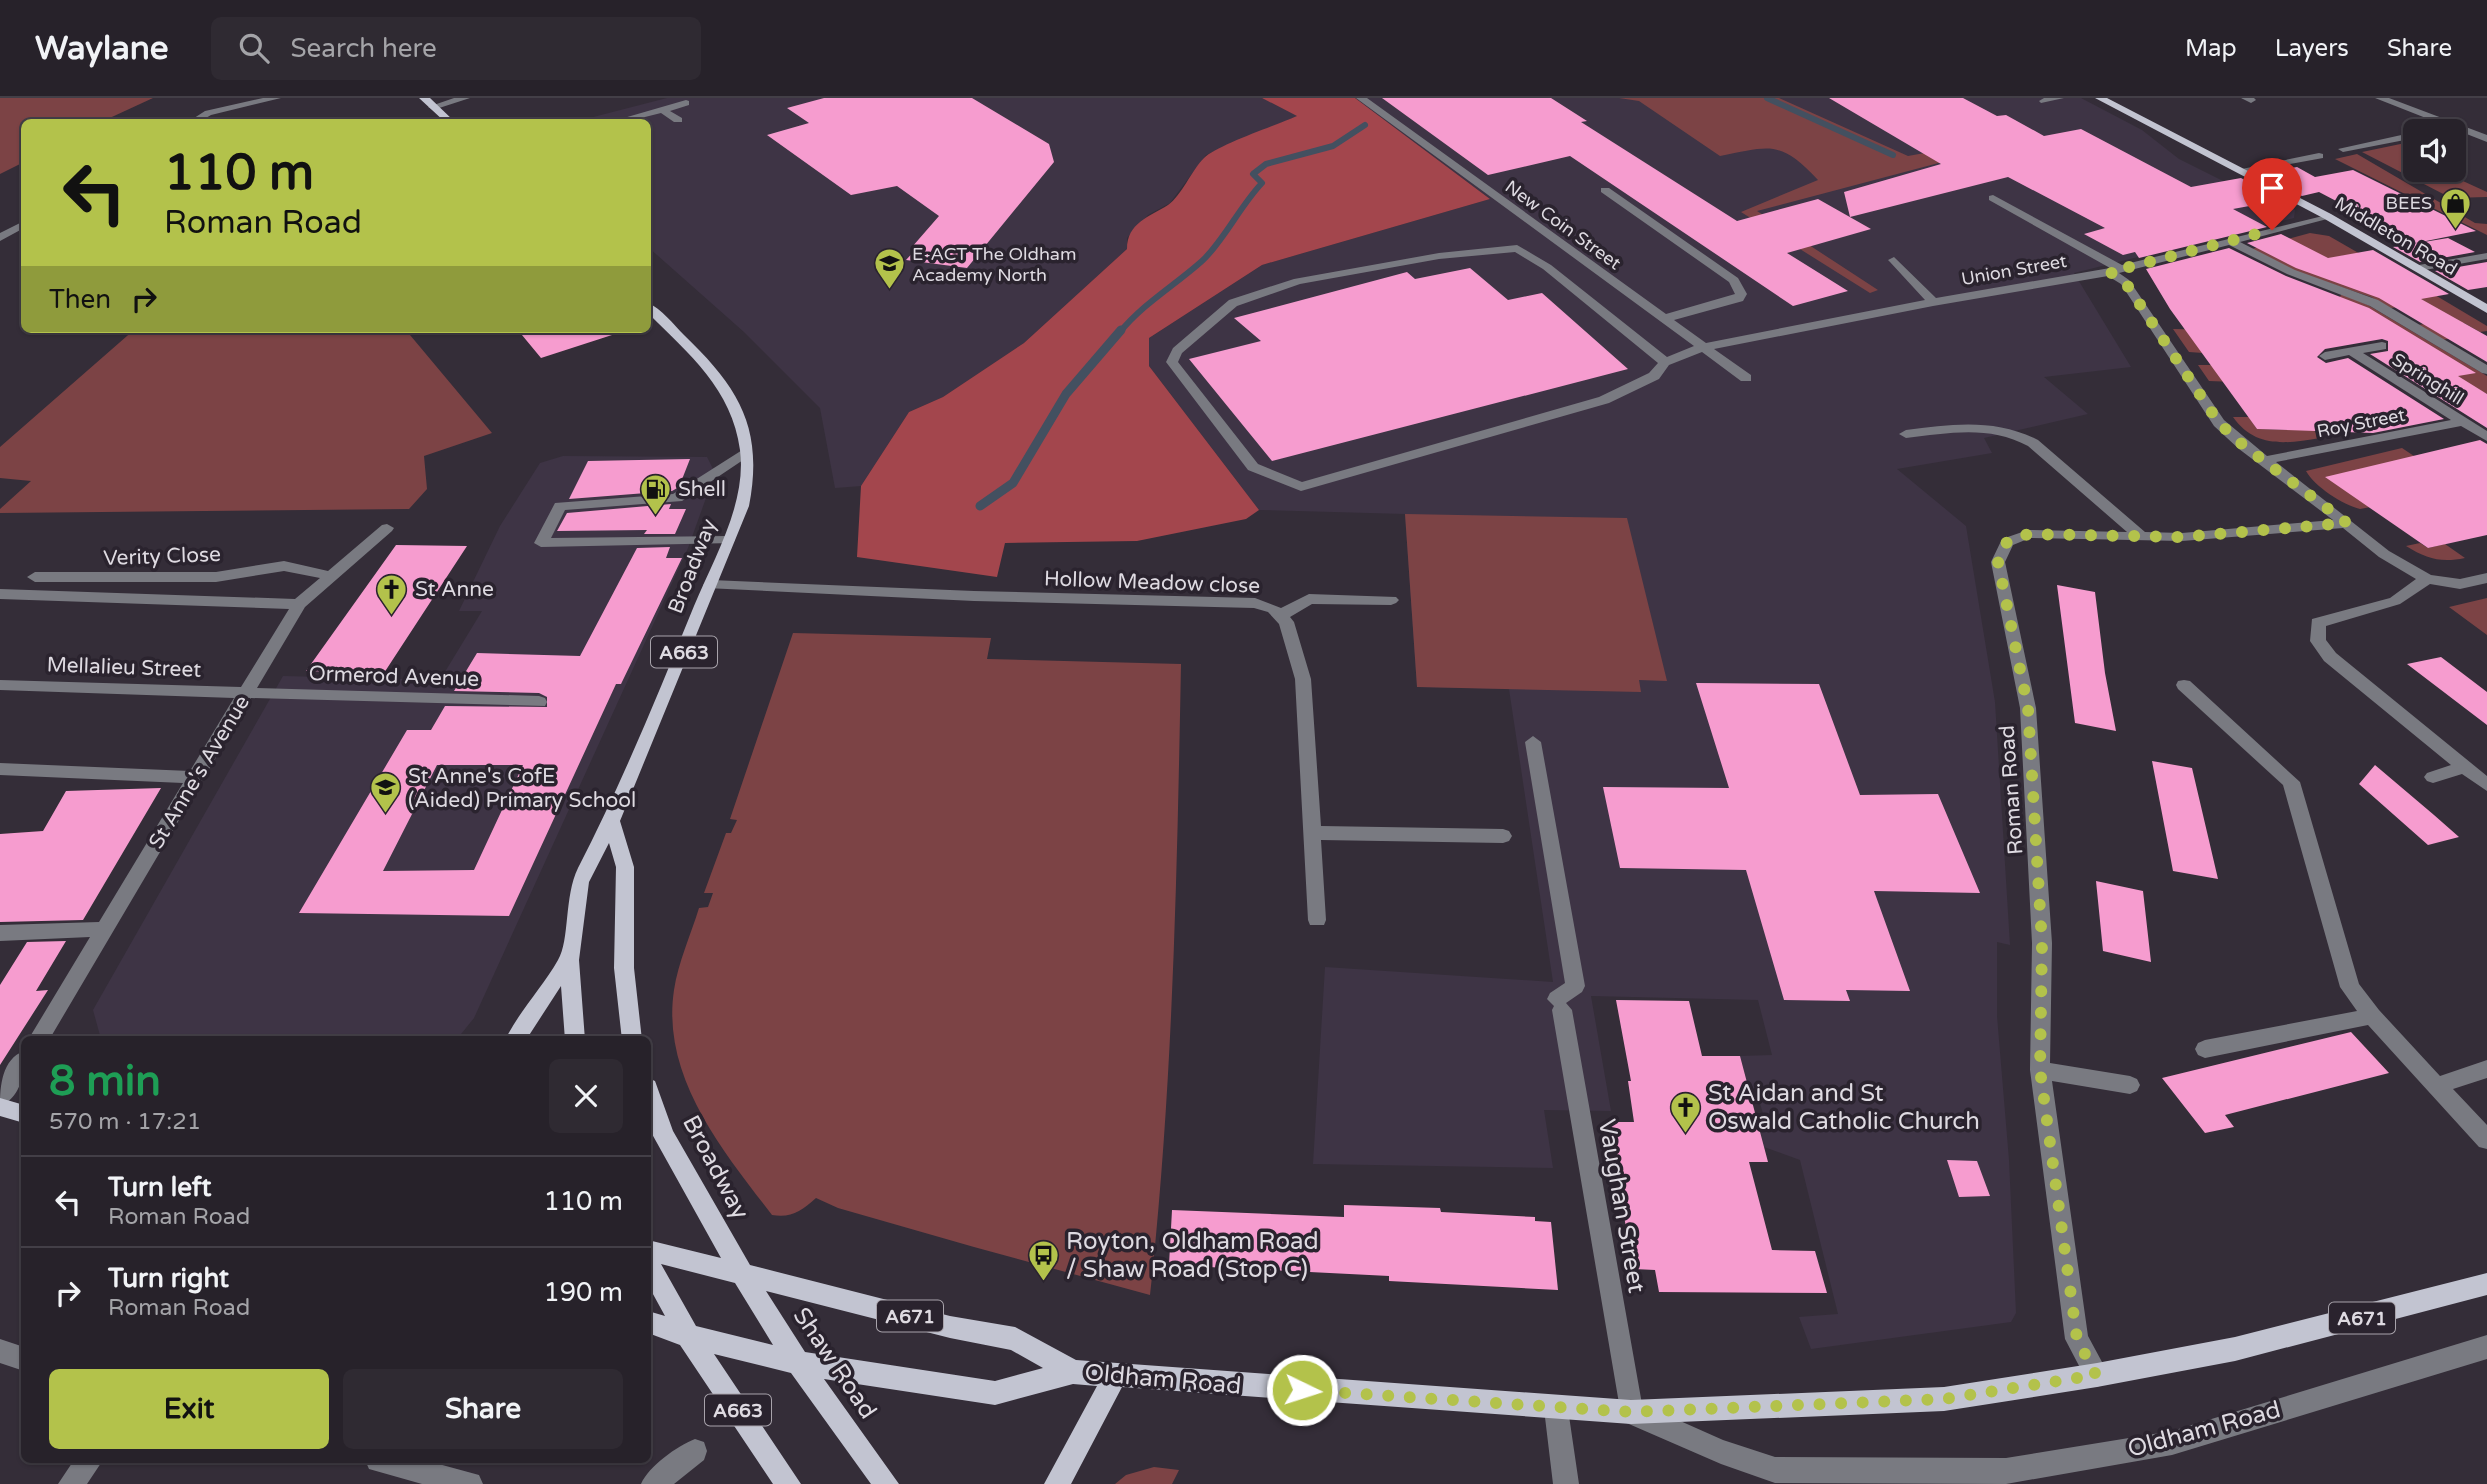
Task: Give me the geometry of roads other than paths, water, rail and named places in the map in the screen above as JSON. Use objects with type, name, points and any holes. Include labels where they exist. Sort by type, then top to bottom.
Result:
[{"type":"main road","points":[[424,98],[447,119]]},
{"type":"main road","name":"Middleton Road","points":[[2100,98],[2327,216],[2487,309]]},
{"type":"main road","name":"Broadway","points":[[575,1036],[569,960],[580,882],[611,821],[742,506],[747,451],[738,411],[712,369],[651,310]]},
{"type":"main road","points":[[611,821],[625,867],[624,968],[632,1036]]},
{"type":"main road","points":[[517,1036],[532,1010],[569,960]]},
{"type":"main road","name":"Broadway","points":[[651,1096],[663,1133],[741,1272]]},
{"type":"main road","points":[[0,1107],[21,1113]]},
{"type":"main road","name":"Oldham Road","points":[[651,1251],[950,1327],[1015,1339],[1073,1372]]},
{"type":"main road","name":"A663","points":[[651,1268],[688,1336],[788,1484]]},
{"type":"main road","name":"Shaw Road","points":[[741,1272],[798,1363],[886,1484]]},
{"type":"main road","name":"Oldham Road","points":[[651,1323],[688,1336],[798,1363],[995,1393],[1073,1372],[1556,1409],[1631,1412],[1944,1399],[2235,1349],[2487,1284]]},
{"type":"main road","points":[[1057,1484],[1115,1377]]},
{"type":"street","points":[[198,119],[208,113],[276,98]]},
{"type":"street","points":[[433,107],[465,98]]},
{"type":"street","name":"New Coin Street","points":[[1361,98],[1746,378]]},
{"type":"street","points":[[2044,101],[2059,98]]},
{"type":"street","points":[[2380,98],[2436,119]]},
{"type":"street","points":[[627,119],[686,103]]},
{"type":"street","points":[[662,110],[678,120]]},
{"type":"street","points":[[2466,131],[2487,139]]},
{"type":"street","points":[[2343,149],[2403,137]]},
{"type":"street","points":[[2242,170],[2319,156]]},
{"type":"street","points":[[1605,190],[1734,280],[1741,294],[1739,298],[1662,319]]},
{"type":"street","points":[[2008,195],[2134,265]]},
{"type":"street","points":[[1993,198],[2115,270],[2219,423],[2244,446],[2267,460],[2384,554],[2427,579],[2460,584],[2487,578]]},
{"type":"street","name":"Union Street","points":[[1665,362],[1548,267],[1517,248],[1439,256],[1298,281],[1233,303],[1177,351],[1172,362],[1253,467],[1301,487],[1604,400],[1654,376],[1665,362],[1704,347],[2115,270],[2327,216]]},
{"type":"street","points":[[0,238],[21,226]]},
{"type":"street","points":[[2230,241],[2291,272],[2374,303],[2487,370]]},
{"type":"street","points":[[2419,268],[2487,256]]},
{"type":"street","points":[[1894,260],[1933,302]]},
{"type":"street","name":"Springhill","points":[[2325,356],[2382,346]]},
{"type":"street","name":"Springhill","points":[[2351,351],[2487,437]]},
{"type":"street","name":"Roy Street","points":[[2267,460],[2463,422]]},
{"type":"street","points":[[1906,434],[1979,426],[2016,434],[2033,443],[2140,535]]},
{"type":"street","points":[[728,540],[541,543],[560,506],[677,498],[747,451]]},
{"type":"street","name":"Roman Road","points":[[2096,1375],[2077,1339],[2040,1070],[2042,943],[2028,708],[1998,562],[2007,542],[2028,534],[2182,537],[2347,523]]},
{"type":"street","name":"St Anne's Avenue","points":[[40,1036],[299,604],[387,528]]},
{"type":"street","name":"Verity Close","points":[[35,577],[116,580],[216,577],[284,566],[331,576]]},
{"type":"street","points":[[2427,579],[2395,601],[2318,623],[2318,642],[2330,657],[2487,785]]},
{"type":"street","name":"Hollow Meadow close","points":[[711,585],[974,596],[1255,603],[1273,609],[1286,622],[1303,679],[1317,919]]},
{"type":"street","points":[[0,594],[299,604]]},
{"type":"street","points":[[1279,616],[1309,598],[1391,600]]},
{"type":"street","name":"Mellalieu Street","points":[[0,685],[247,692]]},
{"type":"street","points":[[2184,685],[2291,782],[2350,987],[2372,1017],[2487,1140]]},
{"type":"street","name":"Ormerod Avenue","points":[[247,692],[539,702]]},
{"type":"street","name":"Vaughan Street","points":[[1532,742],[1575,986],[1559,1004],[1631,1412]]},
{"type":"street","points":[[2433,777],[2465,767]]},
{"type":"street","points":[[0,769],[196,777]]},
{"type":"street","points":[[1313,833],[1503,836]]},
{"type":"street","points":[[0,933],[105,929]]},
{"type":"street","points":[[2206,1049],[2372,1017]]},
{"type":"street","points":[[0,1097],[21,1065]]},
{"type":"street","points":[[2436,1086],[2487,1069]]},
{"type":"street","points":[[2040,1070],[2130,1085]]},
{"type":"street","name":"Oldham Road","points":[[1631,1412],[1721,1452],[1775,1470],[1846,1473],[2006,1471],[2172,1443],[2487,1347]]},
{"type":"street","points":[[0,1351],[21,1358]]},
{"type":"street","points":[[1556,1409],[1566,1484]]},
{"type":"street","points":[[654,1484],[695,1451]]},
{"type":"street","points":[[72,1484],[88,1463]]},
{"type":"street","points":[[390,1463],[470,1484]]},
{"type":"waterway","points":[[1767,98],[1893,155]]},
{"type":"waterway","points":[[1120,332],[1139,312],[1210,253],[1262,183],[1253,174],[1266,164],[1333,146],[1365,125]]},
{"type":"waterway","points":[[980,506],[1013,483],[1066,394],[1121,330]]},
{"type":"place","name":"BEES","points":[[2455,230]]},
{"type":"place","name":"E-ACT The Oldham Academy North","points":[[889,291]]},
{"type":"place","name":"Shell","points":[[655,516]]},
{"type":"place","name":"St Anne","points":[[392,616]]},
{"type":"place","name":"St Anne's CofE (Aided) Primary School","points":[[385,815]]},
{"type":"place","name":"St Aidan and St Oswald Catholic Church","points":[[1685,1134]]},
{"type":"place","name":"Royton, Oldham Road / Shaw Road (Stop C)","points":[[1043,1282]]}]
